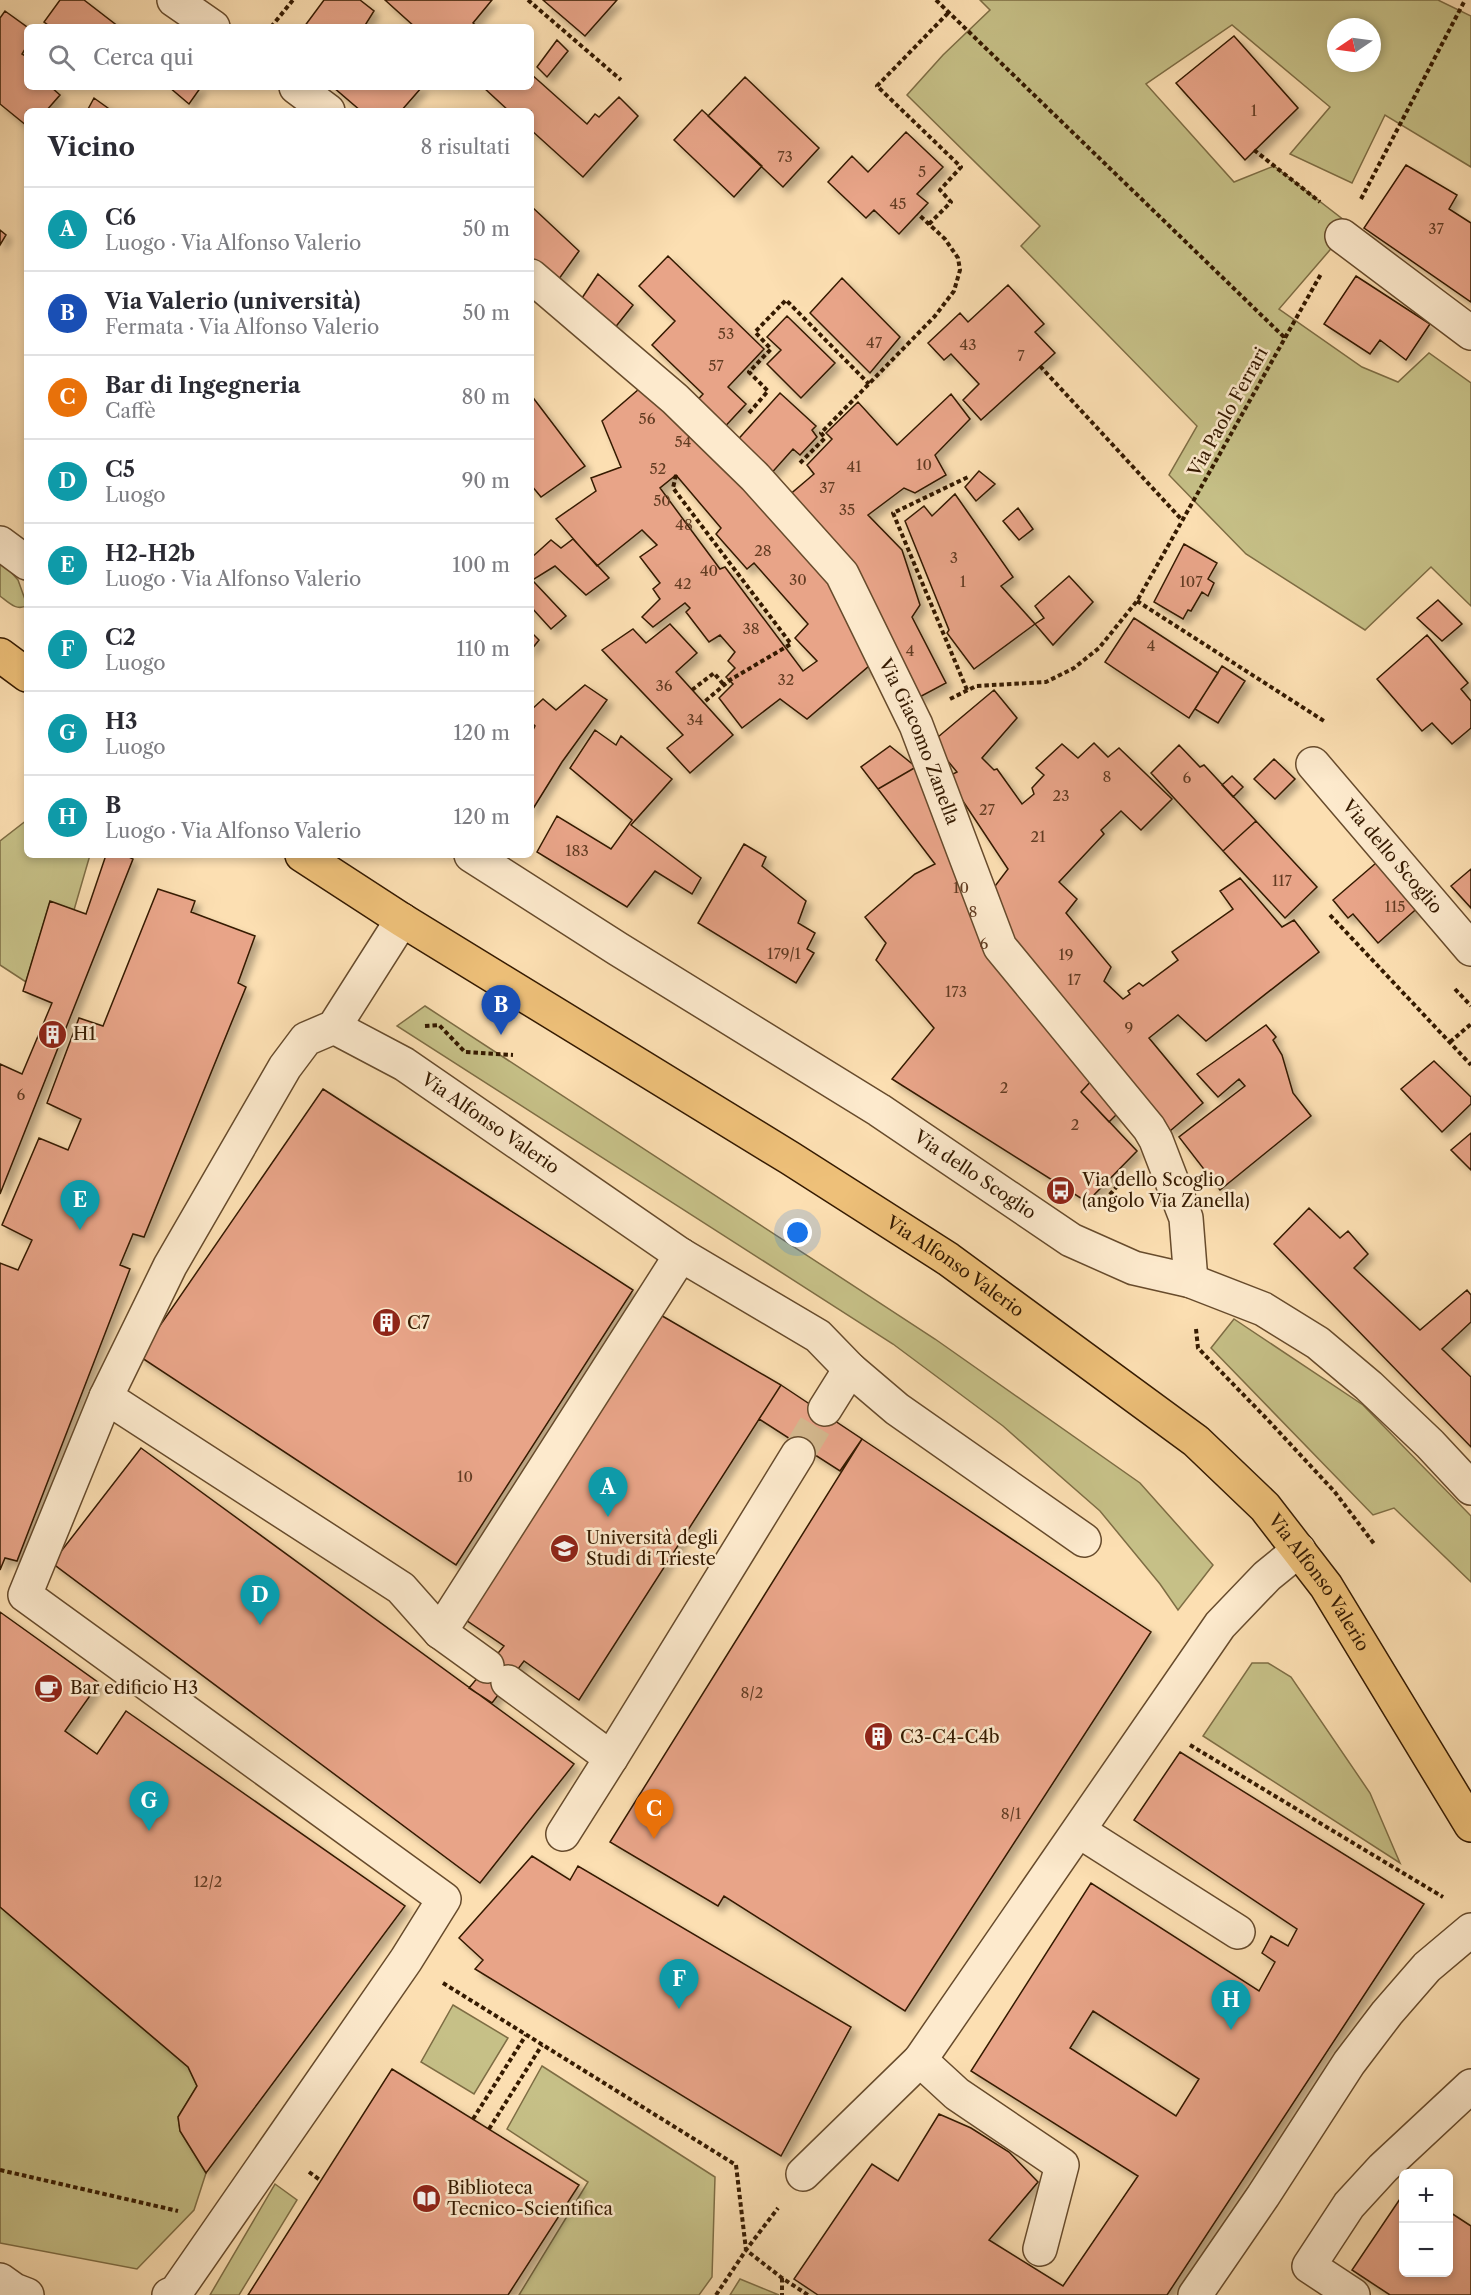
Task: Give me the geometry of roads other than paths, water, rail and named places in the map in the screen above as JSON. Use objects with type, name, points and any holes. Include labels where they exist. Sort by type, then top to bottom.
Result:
[{"type":"main road","name":"Via Alfonso Valerio","points":[[307,858],[402,920],[790,1158],[948,1259],[1196,1441],[1265,1508],[1326,1586],[1471,1825]]},
{"type":"street","points":[[174,0],[209,24]]},
{"type":"street","points":[[300,90],[324,108]]},
{"type":"street","points":[[1345,230],[1471,333]]},
{"type":"street","name":"Via Giacomo Zanella","points":[[534,279],[675,399],[770,494],[842,574],[916,725],[1000,947],[1149,1128],[1156,1140],[1186,1218],[1191,1281]]},
{"type":"street","points":[[0,543],[24,561]]},
{"type":"street","name":"Via dello Scoglio","points":[[1313,764],[1471,950]]},
{"type":"street","name":"Via dello Scoglio","points":[[476,858],[618,950],[879,1110],[1071,1240],[1134,1268],[1191,1281],[1263,1309],[1318,1343],[1430,1444],[1471,1488]]},
{"type":"street","points":[[169,2295],[176,2292],[406,1960],[444,1899],[25,1595],[106,1397],[170,1266],[285,1067],[306,1039],[334,1027],[402,920]]},
{"type":"street","name":"Via Alfonso Valerio","points":[[334,1027],[404,1064],[681,1255],[818,1336],[850,1369],[897,1409],[1084,1540]]},
{"type":"street","points":[[440,1632],[681,1255]]},
{"type":"street","points":[[825,1409],[850,1369]]},
{"type":"street","points":[[106,1397],[400,1588],[440,1632],[611,1758]]},
{"type":"street","points":[[562,1834],[798,1454]]},
{"type":"street","points":[[803,2174],[920,2060],[1220,1625],[1267,1576],[1299,1550]]},
{"type":"street","points":[[1079,1831],[1238,1932]]},
{"type":"street","points":[[1195,2295],[1263,2196],[1349,2063],[1427,1966],[1471,1930]]},
{"type":"street","points":[[920,2060],[957,2094],[1062,2165],[1040,2249]]},
{"type":"street","points":[[1353,2295],[1309,2266],[1349,2205],[1383,2168],[1471,2086]]},
{"type":"street","points":[[0,2280],[14,2290],[27,2295]]},
{"type":"tunnel","points":[[798,1454],[825,1409]]},
{"type":"place","name":"H1","points":[[52,1034]]},
{"type":"place","name":"Via Valerio (università)","points":[[501,1035]]},
{"type":"place","name":"Via dello Scoglio (angolo Via Zanella)","points":[[1061,1190]]},
{"type":"place","name":"H2-H2b","points":[[80,1230]]},
{"type":"place","name":"C7","points":[[386,1323]]},
{"type":"place","name":"C6","points":[[608,1517]]},
{"type":"place","name":"Università degli Studi di Trieste","points":[[565,1548]]},
{"type":"place","name":"C5","points":[[260,1625]]},
{"type":"place","name":"Bar edificio H3","points":[[49,1688]]},
{"type":"place","name":"C3-C4-C4b","points":[[879,1737]]},
{"type":"place","name":"H3","points":[[149,1831]]},
{"type":"place","name":"Bar di Ingegneria","points":[[654,1839]]},
{"type":"place","name":"C2","points":[[679,2009]]},
{"type":"place","name":"B","points":[[1231,2030]]},
{"type":"place","name":"Biblioteca Tecnico-Scientifica","points":[[426,2198]]}]
